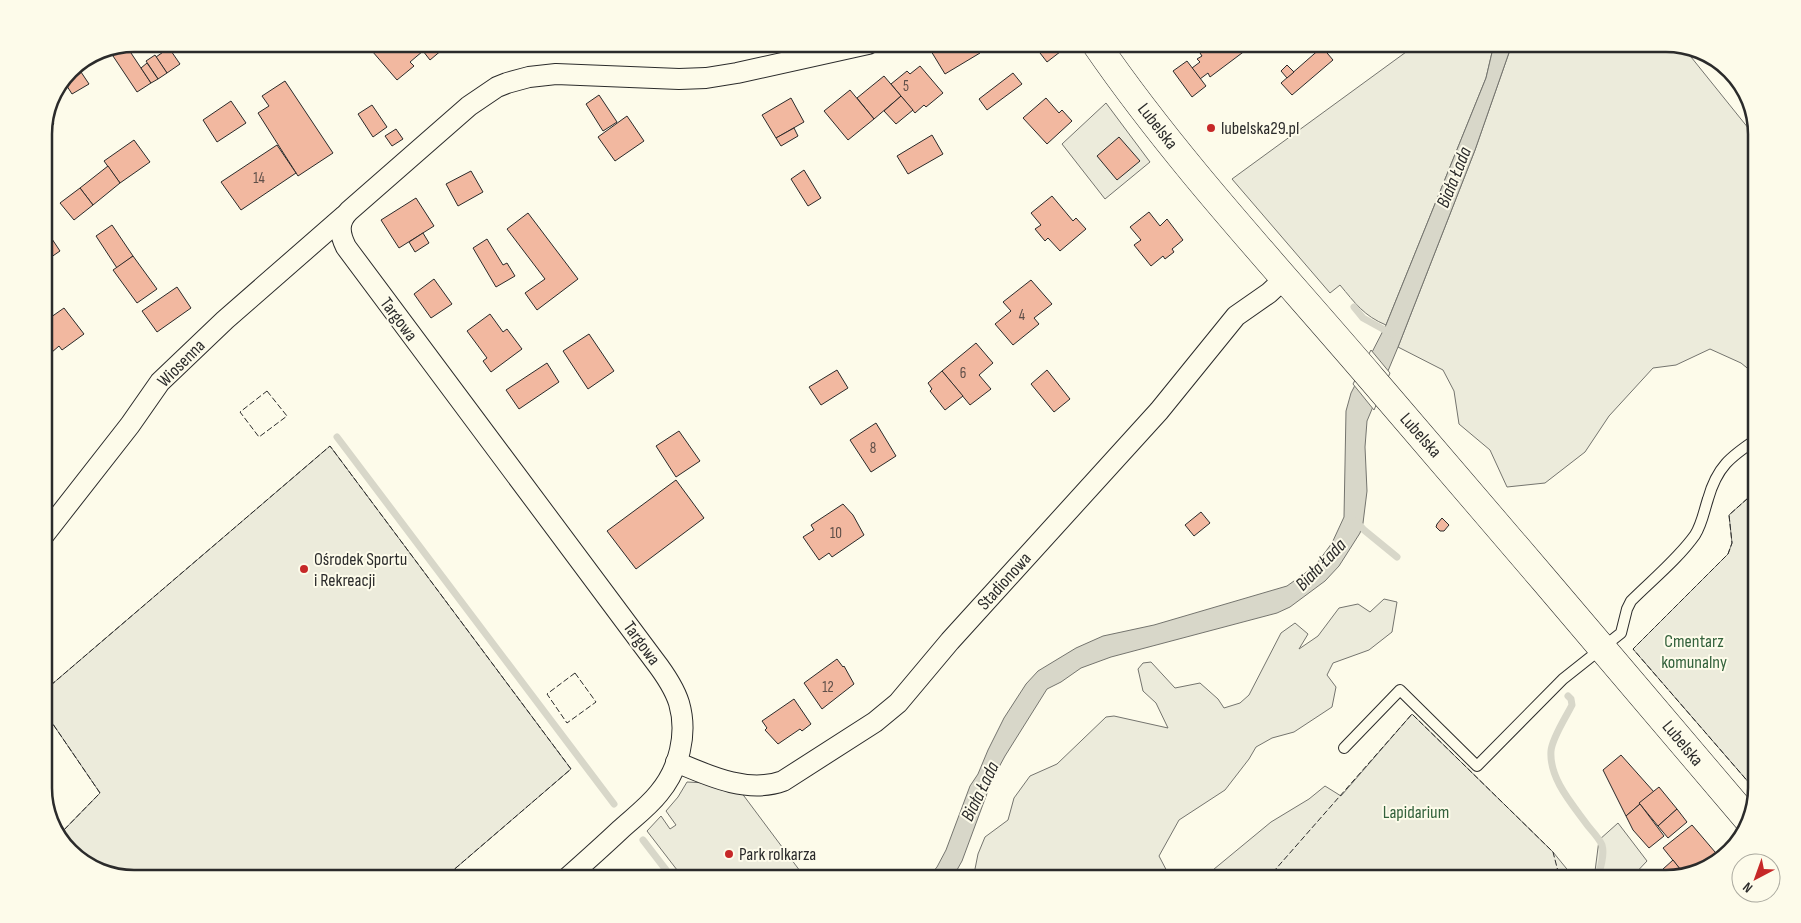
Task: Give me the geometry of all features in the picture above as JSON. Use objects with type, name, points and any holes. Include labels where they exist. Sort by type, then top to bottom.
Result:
[{"type":"street","points":[[344,216],[469,106],[497,87],[507,83],[529,77],[556,74],[679,79],[706,78],[832,52]]},
{"type":"street","name":"Lubelska","points":[[1102,52],[1150,117],[1204,184],[1284,279],[1396,406],[1744,815]]},
{"type":"street","name":"Wiosenna","points":[[53,523],[130,425],[160,382],[225,320],[344,216]]},
{"type":"street","name":"Targowa","points":[[344,216],[340,232],[346,247],[668,680],[674,691],[681,712],[682,741],[676,762],[664,787],[655,798],[575,871]]},
{"type":"street","name":"Stadionowa","points":[[676,762],[736,784],[772,785],[806,766],[888,712],[1159,411],[1236,316],[1269,293],[1284,279]]},
{"type":"lane","points":[[1344,748],[1400,690],[1477,766],[1563,679],[1621,633],[1631,601],[1686,546],[1696,533],[1719,470],[1725,463],[1748,446]]},
{"type":"green space","points":[[1406,52],[1492,52],[1486,78],[1386,325],[1366,313],[1340,285],[1330,293],[1232,179]]},
{"type":"green space","points":[[1509,52],[1667,52],[1690,56],[1748,128],[1748,369],[1741,363],[1710,349],[1676,365],[1653,368],[1609,416],[1585,452],[1545,483],[1507,487],[1490,450],[1459,424],[1454,391],[1443,370],[1398,347],[1475,150]]},
{"type":"green space","points":[[1106,103],[1150,162],[1105,199],[1062,144]]},
{"type":"green space","name":"Ośrodek Sportu i Rekreacji","points":[[330,446],[571,769],[452,871],[124,870],[113,868],[89,857],[73,843],[64,830],[100,793],[53,724],[53,683]]},
{"type":"green space","name":"Cmentarz komunalny","points":[[1748,498],[1748,782],[1633,649],[1728,554],[1732,543],[1729,515]]},
{"type":"green space","points":[[1384,599],[1397,602],[1392,632],[1369,650],[1333,663],[1327,675],[1336,687],[1332,707],[1294,732],[1272,738],[1256,747],[1225,790],[1179,820],[1159,856],[1167,871],[975,871],[978,854],[985,837],[1008,820],[1014,798],[1030,776],[1057,764],[1106,717],[1114,716],[1168,728],[1156,703],[1143,691],[1138,669],[1143,663],[1151,662],[1175,688],[1200,683],[1218,699],[1224,708],[1240,703],[1249,695],[1281,633],[1295,623],[1308,634],[1299,649],[1318,636],[1339,608],[1358,604],[1370,612]]},
{"type":"green space","name":"Lapidarium","points":[[1412,714],[1553,852],[1568,871],[1212,871],[1271,822],[1309,799],[1325,786],[1341,796]]},
{"type":"green space","points":[[687,782],[707,783],[741,792],[800,871],[678,871],[647,831],[661,816],[670,829],[676,825],[666,811],[678,797]]},
{"type":"green space","points":[[1618,823],[1647,861],[1638,871],[1595,871],[1599,840]]},
{"type":"water","name":"Biała Łada","points":[[1492,52],[1509,52],[1475,150],[1367,421],[1365,447],[1367,491],[1363,523],[1360,533],[1339,566],[1325,581],[1290,607],[1277,613],[1111,657],[1081,668],[1047,689],[992,780],[962,861],[956,871],[934,871],[946,850],[970,786],[978,774],[1004,718],[1026,684],[1038,671],[1076,648],[1103,636],[1154,625],[1287,586],[1315,566],[1332,543],[1344,517],[1346,411],[1351,393],[1386,325],[1486,78]]},
{"type":"pier","points":[[1371,350],[1390,373],[1374,410],[1353,384]]},
{"type":"building","points":[[131,52],[151,83],[137,92],[113,56]]},
{"type":"building","points":[[163,52],[172,52],[180,64],[167,73],[156,57]]},
{"type":"building","points":[[373,52],[422,52],[410,62],[414,66],[397,80]]},
{"type":"building","points":[[424,52],[440,52],[430,60]]},
{"type":"building","points":[[932,52],[979,52],[980,53],[945,74]]},
{"type":"building","points":[[1039,52],[1060,52],[1047,62]]},
{"type":"building","points":[[1243,52],[1210,77],[1208,73],[1200,79],[1192,68],[1200,62],[1197,59],[1202,56],[1200,53]]},
{"type":"building","points":[[1316,52],[1326,52],[1333,60],[1292,95],[1281,83]]},
{"type":"building","points":[[155,55],[167,73],[158,79],[146,61]]},
{"type":"building","points":[[1187,61],[1206,86],[1192,97],[1173,71]]},
{"type":"building","points":[[147,63],[158,79],[151,83],[141,68]]},
{"type":"building","points":[[1287,65],[1294,72],[1287,78],[1281,71]]},
{"type":"building","points":[[920,66],[943,93],[926,107],[924,105],[915,113],[891,84],[907,71],[910,74]]},
{"type":"building","points":[[81,72],[89,84],[72,94],[68,87]]},
{"type":"building","points":[[1013,73],[1022,84],[987,110],[979,99]]},
{"type":"building","points":[[884,76],[901,96],[874,119],[857,98]]},
{"type":"building","points":[[285,81],[333,153],[298,176],[258,113],[269,106],[262,96]]},
{"type":"building","points":[[850,90],[874,119],[848,140],[824,111]]},
{"type":"building","points":[[599,95],[617,122],[603,131],[586,104]]},
{"type":"building","points":[[901,96],[913,110],[896,124],[884,111]]},
{"type":"building","points":[[791,98],[804,122],[776,138],[762,115]]},
{"type":"building","points":[[1046,98],[1059,113],[1062,110],[1072,121],[1047,144],[1023,118]]},
{"type":"building","points":[[231,101],[246,123],[217,142],[203,120]]},
{"type":"building","points":[[372,105],[387,127],[373,137],[358,114]]},
{"type":"building","points":[[627,116],[644,141],[615,161],[598,137]]},
{"type":"building","points":[[794,128],[798,136],[781,146],[776,138]]},
{"type":"building","points":[[396,129],[403,139],[392,146],[385,136]]},
{"type":"building","points":[[932,135],[943,154],[908,174],[897,156]]},
{"type":"building","points":[[1119,137],[1140,161],[1117,180],[1097,156]]},
{"type":"building","points":[[134,140],[150,162],[120,183],[104,161]]},
{"type":"building","points":[[277,145],[296,173],[241,210],[221,182]]},
{"type":"building","points":[[108,166],[120,183],[93,205],[80,188]]},
{"type":"building","points":[[804,170],[821,198],[808,206],[791,179]]},
{"type":"building","points":[[471,171],[483,192],[458,206],[446,184]]},
{"type":"building","points":[[80,188],[93,205],[74,220],[60,203]]},
{"type":"building","points":[[1052,196],[1073,221],[1076,218],[1086,229],[1060,251],[1048,238],[1045,241],[1035,229],[1041,225],[1031,213]]},
{"type":"building","points":[[416,198],[434,226],[399,248],[381,220]]},
{"type":"building","points":[[1149,212],[1160,226],[1167,219],[1183,240],[1172,249],[1174,252],[1165,259],[1163,256],[1151,266],[1134,245],[1141,240],[1130,227]]},
{"type":"building","points":[[528,213],[578,279],[537,310],[525,293],[545,279],[507,229]]},
{"type":"building","points":[[112,225],[133,256],[117,268],[96,236]]},
{"type":"building","points":[[423,233],[429,243],[415,252],[409,242]]},
{"type":"building","points":[[487,239],[503,265],[507,263],[515,276],[496,287],[473,248]]},
{"type":"building","points":[[53,240],[60,251],[53,256]]},
{"type":"building","points":[[133,256],[157,289],[137,303],[113,270]]},
{"type":"building","points":[[434,279],[452,304],[431,318],[414,294]]},
{"type":"building","points":[[1031,280],[1052,304],[1034,318],[1039,324],[1013,345],[995,324],[1011,311],[1003,302]]},
{"type":"building","points":[[177,287],[191,308],[157,332],[142,311]]},
{"type":"building","points":[[64,308],[84,334],[62,350],[59,346],[53,351],[53,316]]},
{"type":"building","points":[[490,314],[503,332],[507,329],[522,349],[491,372],[483,361],[487,358],[467,331]]},
{"type":"building","points":[[589,334],[614,371],[588,389],[563,351]]},
{"type":"building","points":[[976,343],[993,363],[979,375],[991,389],[970,405],[942,371]]},
{"type":"building","points":[[547,363],[559,382],[519,409],[506,390]]},
{"type":"building","points":[[837,370],[848,388],[821,405],[809,387]]},
{"type":"building","points":[[1047,370],[1070,399],[1054,412],[1031,384]]},
{"type":"building","points":[[942,371],[963,396],[945,410],[930,391],[932,389],[928,383]]},
{"type":"building","points":[[876,423],[896,456],[871,472],[850,440]]},
{"type":"building","points":[[679,431],[700,461],[676,477],[656,446]]},
{"type":"building","points":[[676,480],[704,518],[636,569],[607,531]]},
{"type":"building","points":[[843,504],[853,515],[864,535],[832,557],[829,553],[819,560],[803,537],[814,530],[811,525]]},
{"type":"building","points":[[1201,512],[1210,523],[1194,536],[1185,525]]},
{"type":"building","points":[[1442,518],[1449,525],[1444,531],[1440,531],[1436,527]]},
{"type":"building","points":[[837,659],[844,666],[854,684],[822,709],[804,683]]},
{"type":"building","points":[[794,699],[811,724],[778,744],[765,730],[767,728],[762,721]]},
{"type":"building","points":[[1621,755],[1654,792],[1626,816],[1603,770]]},
{"type":"building","points":[[1659,787],[1677,809],[1658,826],[1639,803]]},
{"type":"building","points":[[1640,804],[1664,836],[1649,848],[1633,830],[1626,816]]},
{"type":"building","points":[[1677,809],[1687,822],[1668,838],[1658,826]]},
{"type":"building","points":[[1692,825],[1716,854],[1703,862],[1680,869],[1663,848]]},
{"type":"building","points":[[1673,860],[1680,869],[1665,871],[1663,869]]},
{"type":"waterway","points":[[1354,307],[1363,318],[1392,334]]},
{"type":"waterway","points":[[337,437],[614,804]]},
{"type":"waterway","points":[[1356,521],[1397,557]]},
{"type":"waterway","points":[[1568,696],[1571,699],[1572,705],[1554,740],[1551,761],[1563,791],[1602,845],[1603,858],[1600,871]]},
{"type":"waterway","points":[[643,840],[667,871]]},
{"type":"fence","points":[[267,391],[287,416],[259,437],[240,412],[267,391]]},
{"type":"fence","points":[[53,683],[330,446],[571,769],[452,871]]},
{"type":"fence","points":[[1748,498],[1729,515],[1732,543],[1728,554],[1633,649],[1748,782]]},
{"type":"fence","points":[[575,673],[596,702],[567,723],[547,694],[575,673]]},
{"type":"fence","points":[[1274,871],[1412,714],[1553,852],[1558,871]]},
{"type":"fence","points":[[53,724],[100,793],[64,830]]},
{"type":"place","name":"lubelska29.pl","points":[[1211,128]]},
{"type":"place","name":"Ośrodek Sportu i Rekreacji","points":[[304,569]]},
{"type":"place","name":"Park rolkarza","points":[[729,854]]}]
